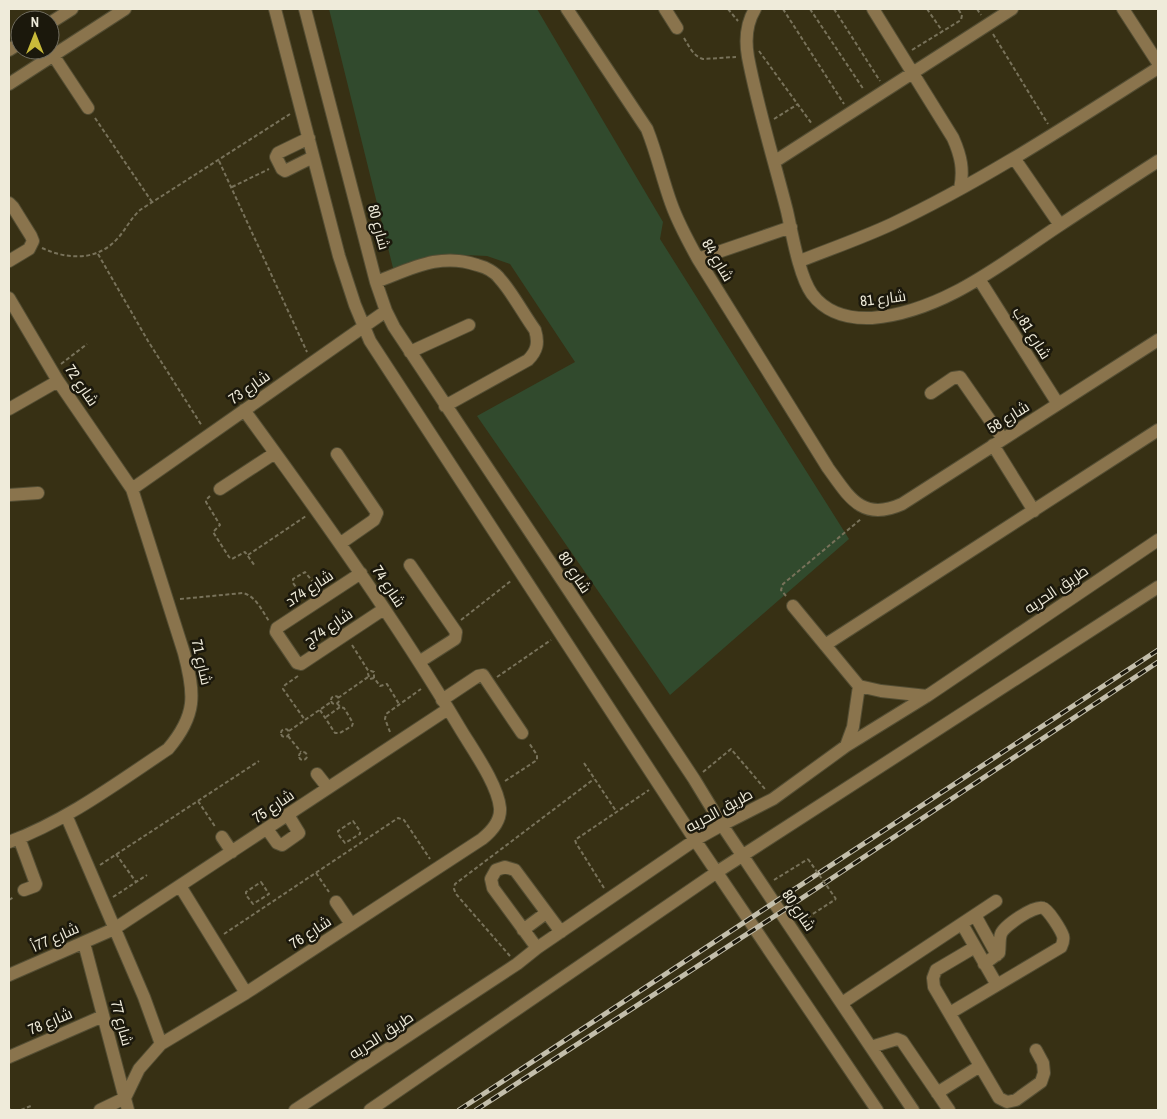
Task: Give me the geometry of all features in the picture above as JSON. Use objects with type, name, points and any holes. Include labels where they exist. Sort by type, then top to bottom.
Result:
[{"type":"street","points":[[60,17],[72,9]]},
{"type":"street","points":[[60,51],[125,9]]},
{"type":"street","points":[[276,9],[339,256],[354,305],[378,356],[695,840],[877,1110]]},
{"type":"street","name":"شارع 80","points":[[305,9],[376,282],[386,311],[410,352],[694,779],[722,825],[913,1110]]},
{"type":"street","name":"شارع 84","points":[[567,9],[647,130],[656,151],[671,203],[683,232],[698,259],[828,468],[846,494],[855,503],[870,510]]},
{"type":"street","points":[[665,9],[677,28]]},
{"type":"street","name":"شارع 81","points":[[755,9],[746,33],[753,53],[765,124],[774,162],[800,261],[811,292],[821,304],[834,313],[850,317],[891,316],[916,310],[979,279],[1158,161]]},
{"type":"street","points":[[873,9],[953,138],[958,150],[963,175],[960,189]]},
{"type":"street","points":[[774,162],[1012,9]]},
{"type":"street","points":[[1123,9],[1158,63]]},
{"type":"street","points":[[9,84],[45,60]]},
{"type":"street","points":[[56,60],[88,108]]},
{"type":"street","points":[[800,261],[892,224],[960,189],[1014,158],[1158,68]]},
{"type":"street","points":[[309,138],[278,153],[276,156],[283,170],[313,158]]},
{"type":"street","points":[[1014,158],[1060,225]]},
{"type":"street","points":[[9,203],[31,236],[32,244],[29,249],[9,262]]},
{"type":"street","points":[[698,259],[791,227]]},
{"type":"street","points":[[376,282],[427,263],[446,259],[465,261],[484,267],[500,278],[535,330],[537,347],[534,354],[528,360],[446,406]]},
{"type":"street","name":"شارع 81ب","points":[[979,279],[1058,404]]},
{"type":"street","name":"شارع 72","points":[[9,298],[55,376],[132,489]]},
{"type":"street","name":"شارع 73","points":[[132,489],[386,311]]},
{"type":"street","points":[[410,352],[469,326]]},
{"type":"street","name":"شارع 58","points":[[870,510],[891,509],[902,504],[1158,340]]},
{"type":"street","points":[[10,406],[55,376]]},
{"type":"street","points":[[931,393],[954,378],[960,377],[998,442],[1034,511]]},
{"type":"street","name":"شارع 74","points":[[244,410],[341,543],[419,662],[494,788]]},
{"type":"street","points":[[825,645],[1158,430]]},
{"type":"street","points":[[220,489],[275,453]]},
{"type":"street","points":[[337,454],[377,513],[374,520],[341,543]]},
{"type":"street","name":"شارع 71","points":[[14,840],[66,816],[168,749],[181,734],[189,716],[192,696],[191,677],[132,489]]},
{"type":"street","points":[[9,495],[38,493]]},
{"type":"street","name":"طريق الحريه","points":[[295,1110],[517,964],[537,948],[695,840],[773,799],[846,746],[926,696],[1158,540]]},
{"type":"street","points":[[410,565],[456,632],[454,639],[419,662]]},
{"type":"street","name":"شارع 74د","points":[[276,630],[360,573]]},
{"type":"street","points":[[370,1110],[742,855],[1158,586]]},
{"type":"street","points":[[793,606],[859,686],[881,692],[926,696]]},
{"type":"street","name":"شارع 74ج","points":[[276,630],[297,663],[300,664],[384,609]]},
{"type":"street","name":"شارع 75","points":[[114,929],[395,744],[478,676],[483,675],[489,682]]},
{"type":"street","points":[[489,682],[522,733]]},
{"type":"street","points":[[846,746],[853,727],[859,686]]},
{"type":"street","points":[[317,774],[328,788]]},
{"type":"street","name":"شارع 76","points":[[126,1104],[139,1069],[161,1044],[246,993],[492,831],[498,820],[500,807],[494,788]]},
{"type":"street","points":[[267,829],[278,844],[282,844],[290,839],[299,832],[288,815]]},
{"type":"street","points":[[66,816],[144,997],[161,1044]]},
{"type":"street","points":[[222,837],[232,852]]},
{"type":"street","points":[[14,840],[36,884],[24,890]]},
{"type":"street","points":[[537,948],[493,888],[491,879],[496,870],[505,867],[514,870],[561,932]]},
{"type":"street","points":[[180,886],[246,993]]},
{"type":"street","points":[[842,1003],[996,901]]},
{"type":"street","points":[[336,902],[351,924]]},
{"type":"street","points":[[950,1013],[1061,947],[1063,936],[1049,912],[1043,908],[1036,908],[1006,926],[1001,934],[999,953],[984,964]]},
{"type":"street","points":[[523,930],[546,913]]},
{"type":"street","points":[[975,915],[997,956]]},
{"type":"street","points":[[962,924],[996,985]]},
{"type":"street","name":"شارع 77أ","points":[[9,975],[114,929]]},
{"type":"street","name":"شارع 77","points":[[84,943],[126,1104]]},
{"type":"street","points":[[975,947],[936,970],[933,978],[934,987],[999,1098],[1008,1102],[1016,1100],[1041,1082],[1044,1073],[1043,1063],[1036,1050]]},
{"type":"street","name":"شارع 78","points":[[9,1057],[103,1016]]},
{"type":"street","points":[[871,1047],[896,1039],[902,1041],[949,1110]]},
{"type":"street","points":[[937,1093],[980,1066]]},
{"type":"street","points":[[100,1110],[126,1104]]},
{"type":"path","points":[[728,9],[746,33]]},
{"type":"path","points":[[783,9],[850,114]]},
{"type":"path","points":[[810,9],[871,100]]},
{"type":"path","points":[[834,9],[886,90]]},
{"type":"path","points":[[927,9],[942,32]]},
{"type":"path","points":[[902,56],[961,20],[962,17],[958,9]]},
{"type":"path","points":[[987,25],[1054,133]]},
{"type":"path","points":[[677,28],[694,55],[698,58],[753,53],[798,104],[819,134]]},
{"type":"path","points":[[765,124],[798,104]]},
{"type":"path","points":[[32,244],[53,253],[76,257],[98,254],[117,240],[134,215],[301,107]]},
{"type":"path","points":[[88,108],[152,202]]},
{"type":"path","points":[[219,161],[312,362]]},
{"type":"path","points":[[232,188],[280,164]]},
{"type":"path","points":[[98,254],[148,341],[208,435]]},
{"type":"path","points":[[55,376],[87,344]]},
{"type":"path","points":[[220,489],[206,500],[220,525],[213,532],[229,558],[244,552],[248,554],[255,566]]},
{"type":"path","points":[[248,554],[316,509]]},
{"type":"path","points":[[793,606],[782,591],[782,585],[870,510]]},
{"type":"path","points":[[310,607],[292,582],[293,579],[304,572],[307,573],[324,597]]},
{"type":"path","points":[[453,626],[520,573]]},
{"type":"path","points":[[168,601],[248,594],[255,599],[276,630]]},
{"type":"path","points":[[489,682],[560,634]]},
{"type":"path","points":[[345,635],[369,672],[368,678]]},
{"type":"path","points":[[369,672],[374,672],[374,678],[380,686],[387,685],[400,704]]},
{"type":"path","points":[[301,674],[285,685],[283,689],[305,720]]},
{"type":"path","points":[[301,753],[288,736],[284,737],[282,734],[285,730],[289,731],[320,710],[331,702],[332,697],[338,698],[368,678],[374,678]]},
{"type":"path","points":[[395,744],[385,717],[386,714],[431,682]]},
{"type":"path","points":[[337,703],[338,698]]},
{"type":"path","points":[[320,710],[337,733],[352,726],[352,721],[344,708],[340,707],[337,703],[331,702]]},
{"type":"path","points":[[325,717],[340,707]]},
{"type":"path","points":[[288,736],[289,731]]},
{"type":"path","points":[[494,788],[537,760],[537,755],[522,733]]},
{"type":"path","points":[[694,779],[731,749],[773,799]]},
{"type":"path","points":[[90,871],[260,761]]},
{"type":"path","points":[[584,763],[616,811]]},
{"type":"path","points":[[611,898],[575,841],[616,811],[659,784]]},
{"type":"path","points":[[198,801],[222,837]]},
{"type":"path","points":[[213,941],[400,818],[404,820],[437,869]]},
{"type":"path","points":[[353,821],[360,831],[359,835],[345,843],[337,832],[353,821]]},
{"type":"path","points":[[116,854],[136,882]]},
{"type":"path","points":[[764,886],[808,858],[836,899],[791,928]]},
{"type":"path","points":[[315,873],[336,902]]},
{"type":"path","points":[[103,903],[147,876]]},
{"type":"path","points":[[260,882],[269,894],[261,901],[253,904],[246,894],[247,891],[260,882]]},
{"type":"path","points":[[261,901],[265,906]]},
{"type":"path","points":[[21,1110],[33,1105]]},
{"type":"green space","points":[[329,9],[537,9],[663,222],[660,239],[849,539],[670,695],[477,416],[575,362],[510,264],[487,256],[442,256],[395,276]]},
{"type":"railway","points":[[459,1110],[1158,650]]},
{"type":"railway","points":[[476,1110],[781,912],[1158,662]]}]
